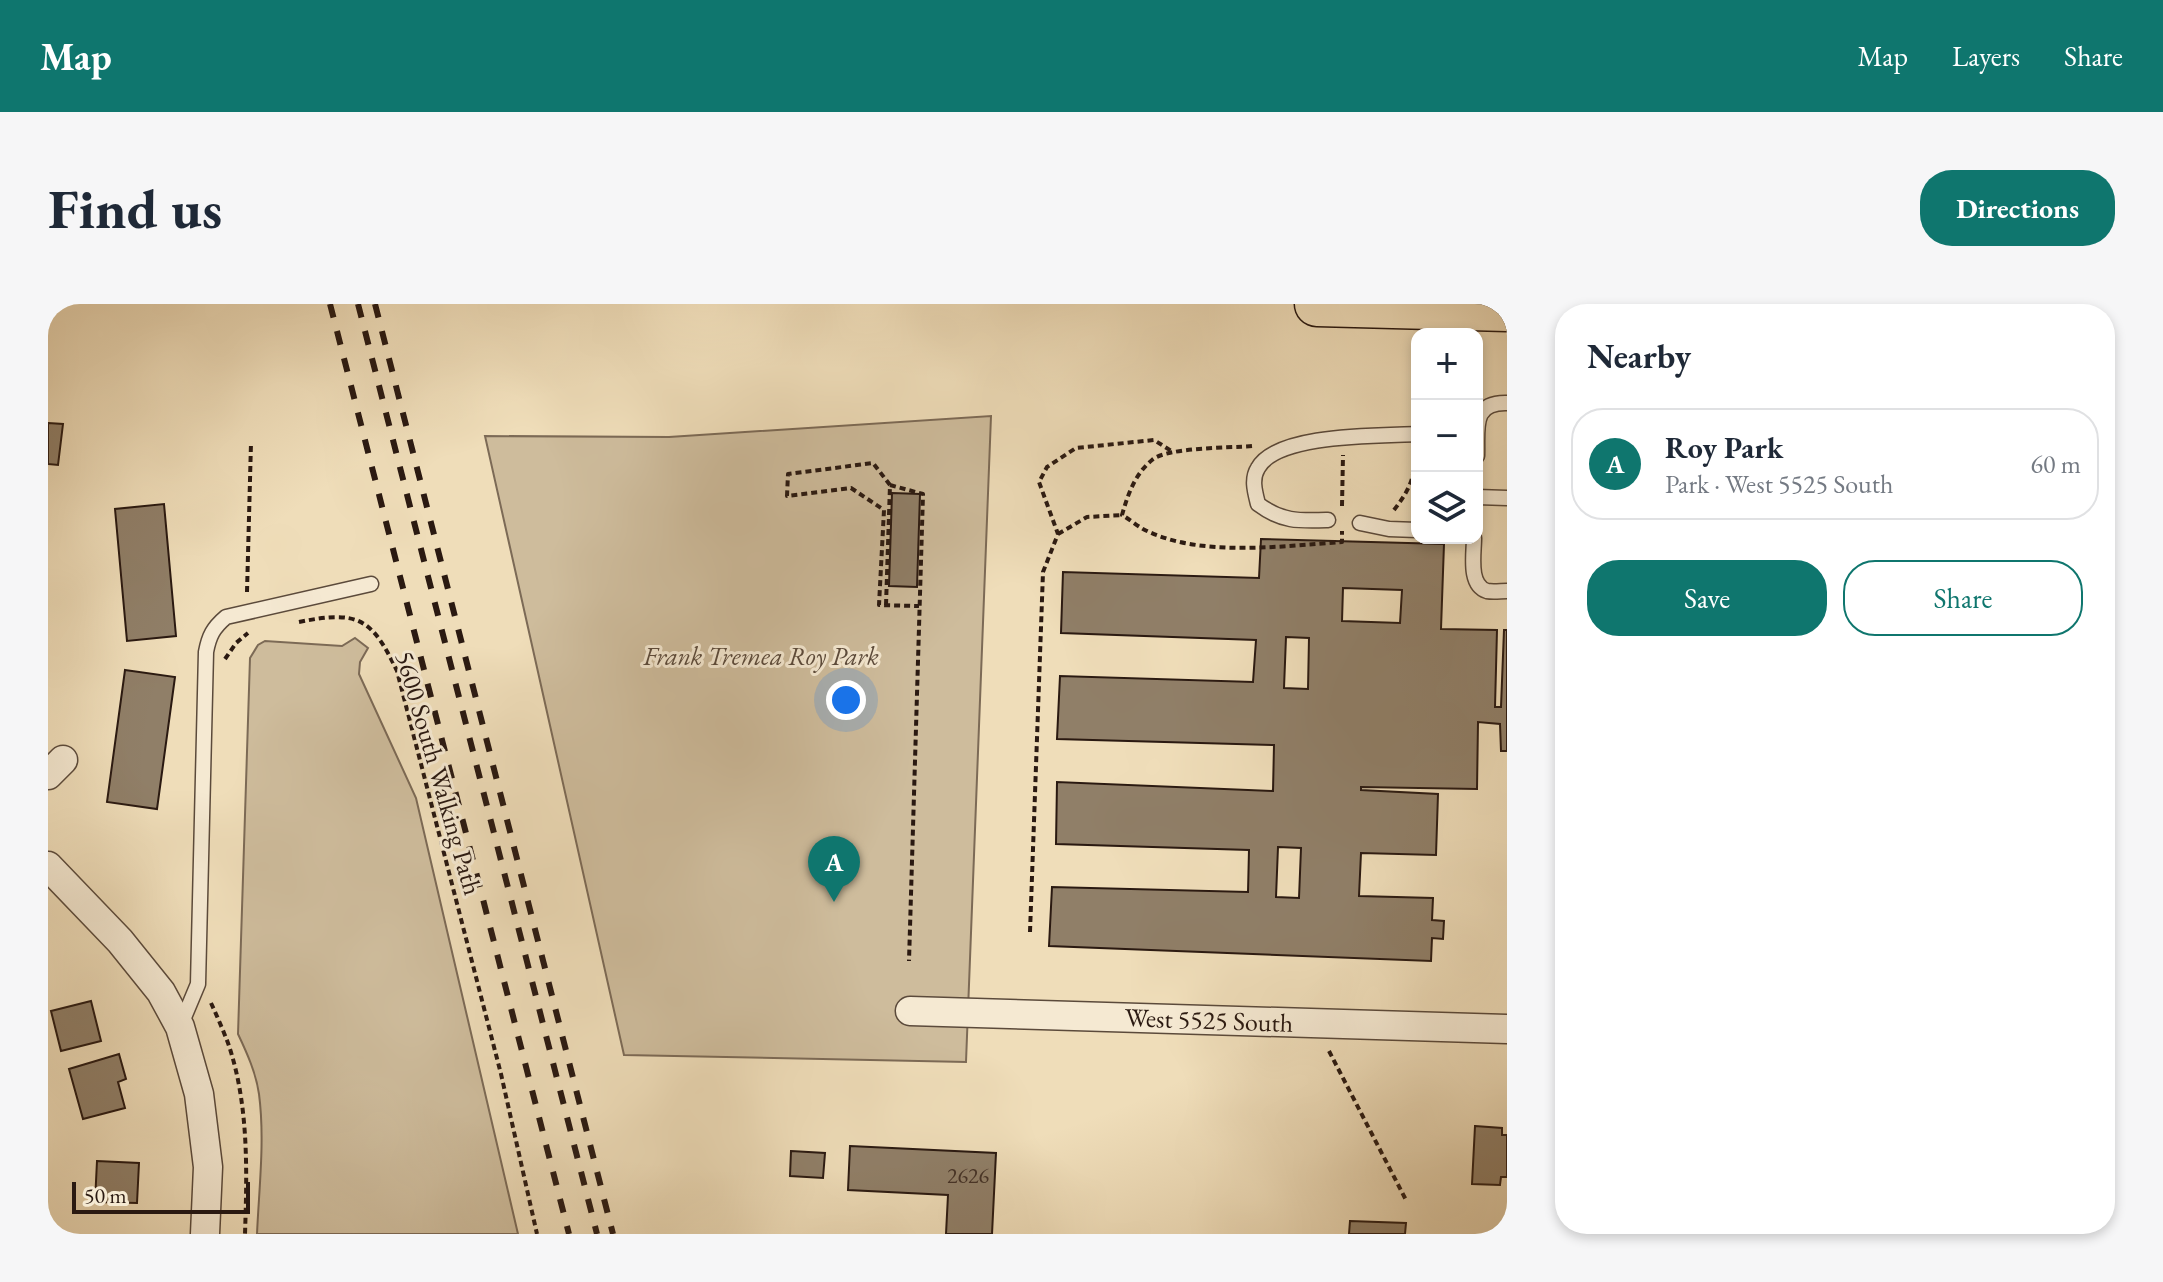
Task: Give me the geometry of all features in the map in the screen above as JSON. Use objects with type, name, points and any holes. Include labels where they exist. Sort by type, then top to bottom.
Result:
[{"type":"main road","points":[[1317,304],[1507,309]]},
{"type":"street","points":[[48,866],[161,992],[180,1027],[199,1094],[208,1167],[205,1234]]},
{"type":"street","name":"West 5525 South","points":[[910,1011],[1507,1029]]},
{"type":"lane","points":[[1483,409],[1494,403],[1507,403]]},
{"type":"lane","points":[[1335,520],[1295,521],[1272,515],[1258,504],[1254,485],[1257,468],[1271,454],[1292,446],[1344,437],[1411,434]]},
{"type":"lane","points":[[1483,497],[1507,498]]},
{"type":"lane","points":[[1360,523],[1411,530]]},
{"type":"lane","points":[[1474,544],[1474,576],[1478,584],[1486,591],[1507,591]]},
{"type":"lane","points":[[180,1027],[198,984],[206,652],[210,635],[226,617],[371,584]]},
{"type":"path","points":[[1342,507],[1344,437]]},
{"type":"path","points":[[1058,534],[1039,482],[1047,467],[1076,448],[1154,440],[1173,452]]},
{"type":"path","points":[[246,612],[251,443]]},
{"type":"path","points":[[909,961],[923,494],[890,485],[873,463],[788,474],[787,496],[851,488],[884,510],[879,605],[919,606]]},
{"type":"path","points":[[886,605],[890,485]]},
{"type":"path","points":[[1030,932],[1043,572],[1058,534],[1087,517],[1122,515]]},
{"type":"path","points":[[1188,544],[1256,548],[1342,542],[1335,520]]},
{"type":"path","name":"5600 South Walking Path","points":[[288,624],[327,616],[349,618],[367,625],[384,643],[397,671],[501,1074],[537,1234]]},
{"type":"path","points":[[223,669],[226,657],[248,632]]},
{"type":"path","points":[[210,999],[229,1045],[242,1105],[247,1170],[245,1234]]},
{"type":"path","points":[[1329,1051],[1406,1200]]},
{"type":"green space","name":"Frank Tremea Roy Park","points":[[991,416],[966,1062],[624,1055],[485,436],[669,437]]},
{"type":"green space","points":[[355,638],[368,648],[360,662],[359,674],[416,798],[518,1234],[257,1234],[261,1111],[256,1078],[238,1034],[250,658],[258,645],[265,641],[342,646]]},
{"type":"building","points":[[48,423],[63,424],[58,465],[48,464]]},
{"type":"building","points":[[892,493],[920,494],[917,587],[889,586]]},
{"type":"building","points":[[164,504],[176,636],[127,641],[115,509]]},
{"type":"building","points":[[1261,539],[1444,544],[1441,629],[1497,630],[1495,707],[1501,707],[1504,630],[1507,630],[1507,751],[1501,751],[1500,724],[1478,722],[1477,789],[1361,787],[1361,790],[1438,794],[1436,855],[1361,853],[1359,896],[1433,898],[1432,920],[1444,921],[1443,939],[1432,938],[1431,961],[1049,946],[1052,887],[1248,892],[1249,850],[1056,844],[1057,782],[1273,791],[1274,745],[1057,739],[1060,676],[1253,682],[1256,640],[1061,633],[1063,572],[1259,578]],"holes":[[[1343,588],[1402,590],[1400,623],[1342,621]],[[1286,637],[1309,638],[1308,689],[1284,688]],[[1278,847],[1301,848],[1299,898],[1276,897]]]},
{"type":"building","points":[[125,670],[175,677],[157,809],[107,802]]},
{"type":"building","points":[[91,1001],[101,1041],[61,1051],[51,1011]]},
{"type":"building","points":[[119,1054],[126,1079],[118,1082],[125,1108],[83,1119],[69,1069]]},
{"type":"building","points":[[1475,1126],[1502,1128],[1502,1135],[1507,1135],[1507,1177],[1501,1177],[1500,1185],[1472,1184]]},
{"type":"building","points":[[850,1146],[996,1153],[992,1234],[946,1234],[948,1195],[848,1190]]},
{"type":"building","points":[[791,1151],[825,1153],[823,1178],[790,1176]]},
{"type":"building","points":[[97,1161],[139,1163],[137,1203],[95,1202]]},
{"type":"building","points":[[1350,1221],[1406,1223],[1405,1234],[1349,1234]]},
{"type":"railway","points":[[330,304],[569,1234]]},
{"type":"railway","points":[[358,304],[597,1234]]},
{"type":"railway","points":[[375,304],[613,1234]]},
{"type":"place","name":"Roy Park","points":[[834,902]]}]
